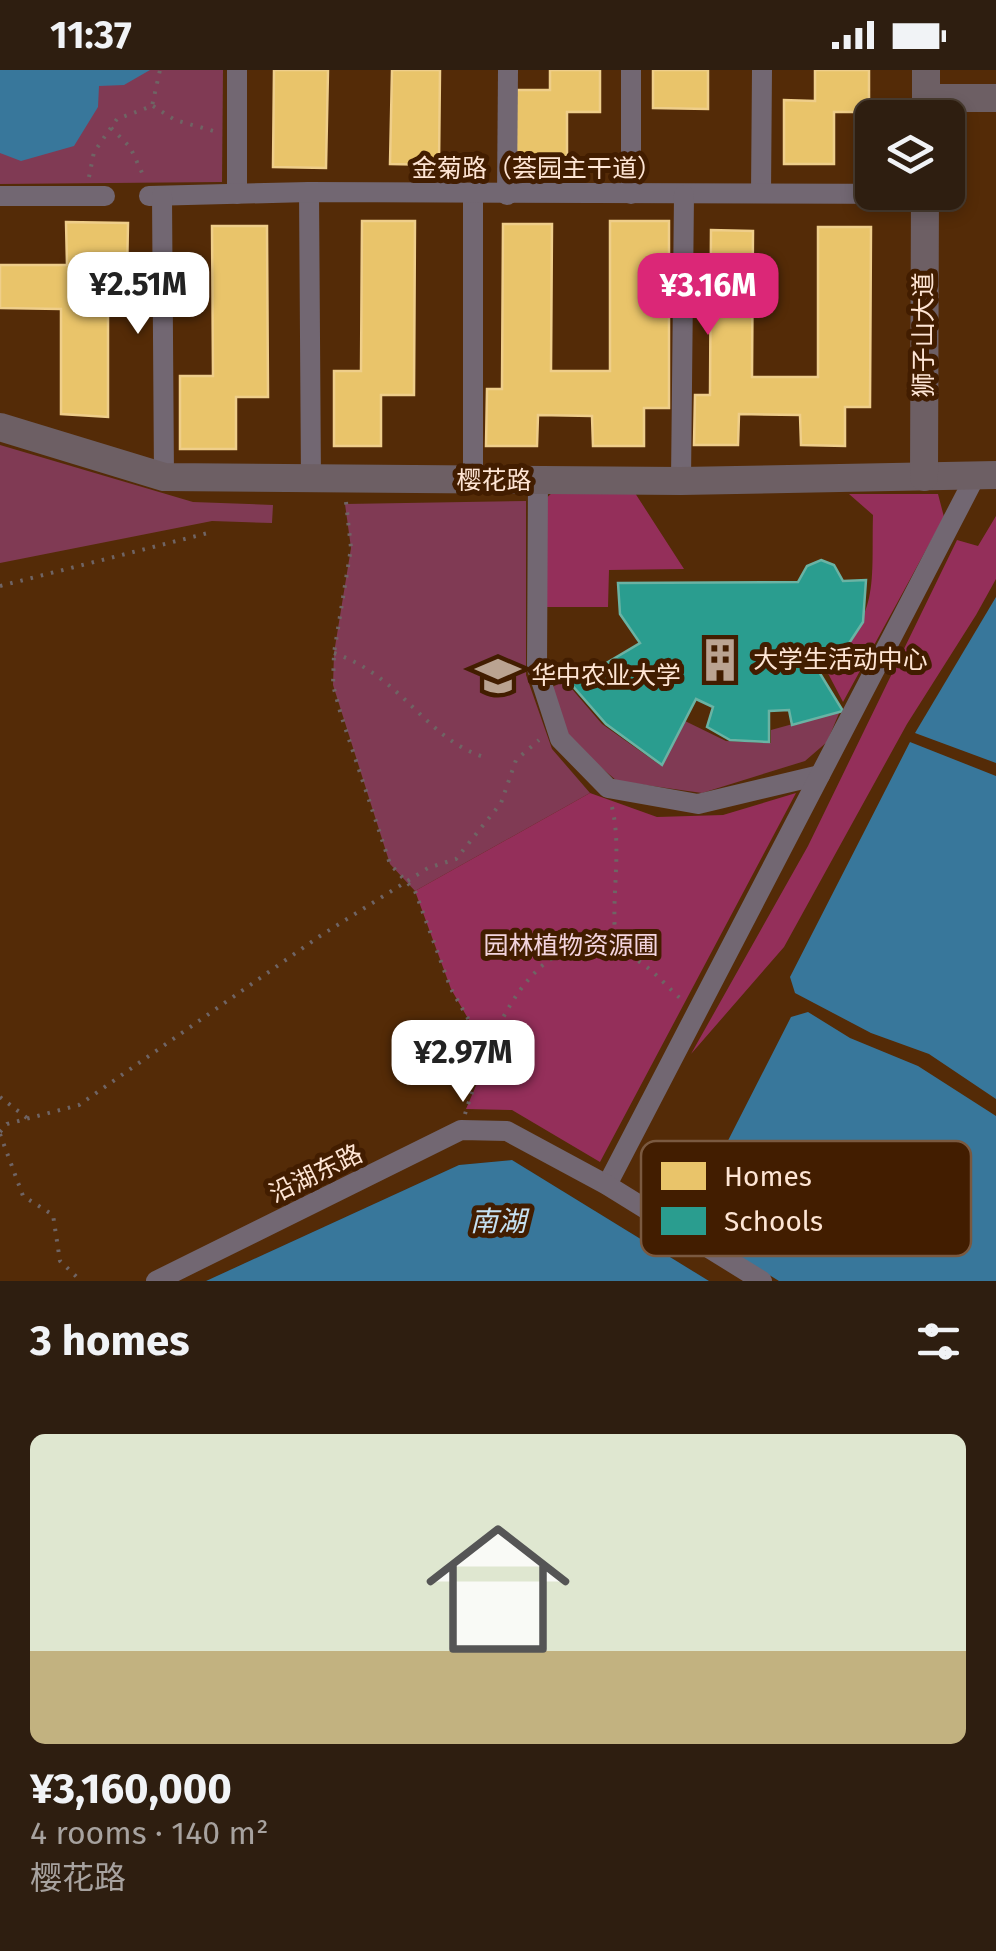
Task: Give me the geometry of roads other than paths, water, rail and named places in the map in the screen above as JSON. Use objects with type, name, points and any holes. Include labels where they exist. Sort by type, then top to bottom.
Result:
[{"type":"street","points":[[237,194],[238,70]]},
{"type":"street","points":[[507,195],[508,70]]},
{"type":"street","points":[[631,70],[631,194]]},
{"type":"street","points":[[761,194],[762,70]]},
{"type":"street","points":[[926,95],[996,98]]},
{"type":"street","points":[[309,192],[311,481]]},
{"type":"street","name":"金菊路（荟园主干道）","points":[[164,476],[156,196],[309,192],[855,194]]},
{"type":"street","points":[[473,194],[473,481]]},
{"type":"street","points":[[681,481],[684,195]]},
{"type":"street","points":[[0,196],[95,196]]},
{"type":"street","name":"狮子山大道","points":[[924,478],[925,210]]},
{"type":"street","name":"樱花路","points":[[0,428],[164,476],[311,481],[681,481],[986,476]]},
{"type":"street","points":[[606,1185],[820,775],[986,476]]},
{"type":"street","points":[[538,481],[537,668],[560,739],[608,788],[698,804],[820,775]]},
{"type":"street","name":"沿湖东路","points":[[156,1281],[461,1130],[507,1131],[641,1207]]},
{"type":"street","name":"沿湖东路","points":[[721,1256],[762,1281]]},
{"type":"water","points":[[0,70],[150,70],[124,85],[99,86],[98,107],[74,146],[21,161],[0,153]]},
{"type":"water","points":[[996,597],[996,763],[915,733]]},
{"type":"water","points":[[910,742],[996,776],[996,1099],[929,1054],[871,1033],[795,993],[790,977]]},
{"type":"water","points":[[808,1012],[850,1038],[918,1066],[996,1116],[996,1281],[779,1281],[739,1256],[971,1256],[971,1141],[728,1141],[791,1017]]},
{"type":"water","name":"南湖","points":[[512,1160],[641,1239],[641,1256],[668,1256],[709,1281],[206,1281],[459,1165]]},
{"type":"place","name":"大学生活动中心","points":[[720,660]]},
{"type":"place","name":"华中农业大学","points":[[498,676]]},
{"type":"park label","name":"园林植物资源圃","points":[[571,946]]}]
